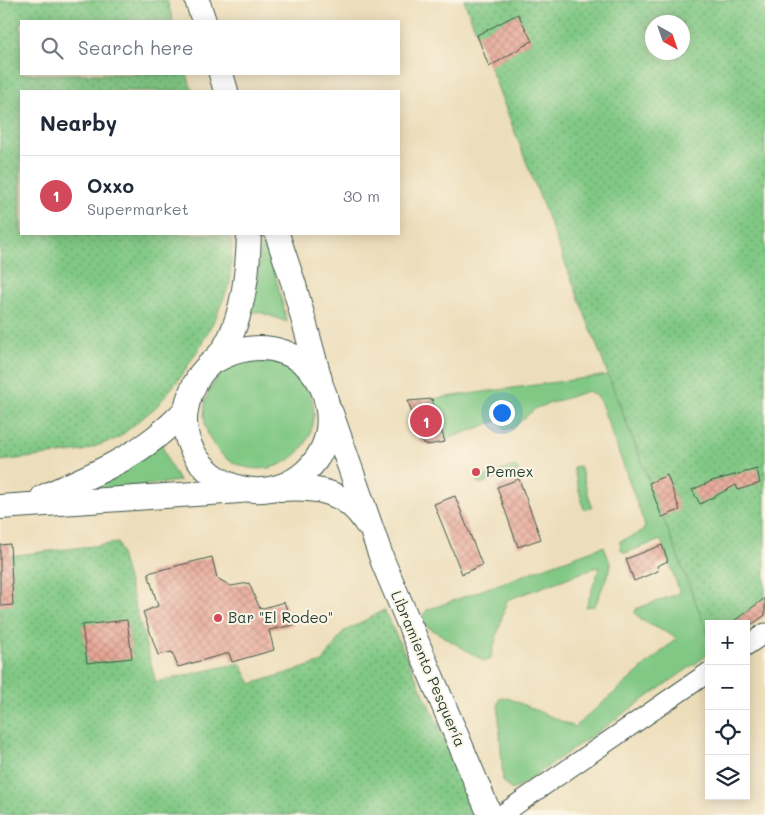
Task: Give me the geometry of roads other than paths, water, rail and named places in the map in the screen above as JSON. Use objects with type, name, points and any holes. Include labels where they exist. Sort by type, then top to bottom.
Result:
[{"type":"main road","points":[[197,0],[204,20]]},
{"type":"main road","points":[[221,75],[226,90]]},
{"type":"main road","points":[[249,235],[248,270],[237,318],[228,341],[215,360],[200,374],[190,392],[185,425],[193,452],[210,474],[222,482],[235,487],[255,490],[278,488],[293,481],[306,471],[324,445],[328,430],[329,413],[324,393],[294,285],[277,235]]},
{"type":"main road","points":[[215,360],[236,350],[258,347],[281,351],[306,366],[317,379],[324,393],[371,529]]},
{"type":"main road","points":[[28,504],[99,472],[130,455],[156,438],[186,412]]},
{"type":"main road","points":[[0,507],[303,488],[325,490],[339,497],[359,514],[371,529]]},
{"type":"main road","name":"Libramiento Pesquería","points":[[371,529],[490,815]]},
{"type":"street","points":[[750,643],[765,633]]},
{"type":"street","points":[[501,815],[705,675]]},
{"type":"place","name":"Oxxo","points":[[426,421]]},
{"type":"place","name":"Pemex","points":[[476,472]]},
{"type":"place","name":"Bar \"El Rodeo\"","points":[[218,618]]}]
